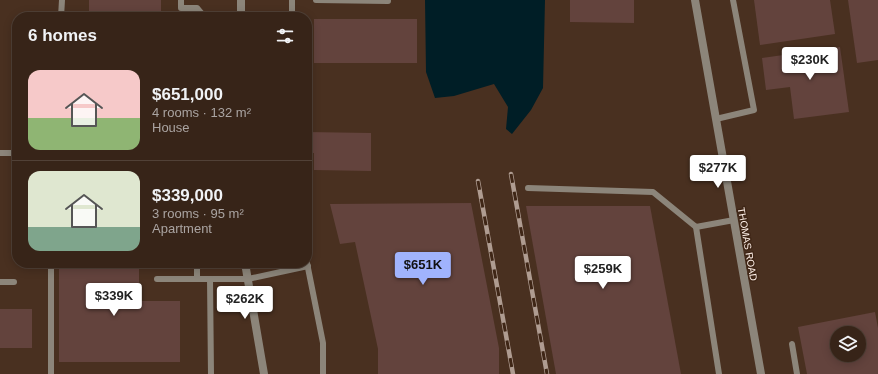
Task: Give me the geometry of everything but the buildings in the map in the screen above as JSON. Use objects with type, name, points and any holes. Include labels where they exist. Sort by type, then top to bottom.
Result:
[{"type":"street","points":[[241,0],[241,12]]},
{"type":"street","name":"THOMAS ROAD","points":[[695,0],[760,374]]},
{"type":"street","points":[[246,268],[264,374]]},
{"type":"lane","points":[[61,12],[62,0]]},
{"type":"lane","points":[[181,0],[181,8],[197,8],[200,12]]},
{"type":"lane","points":[[292,0],[292,12]]},
{"type":"lane","points":[[316,0],[388,1]]},
{"type":"lane","points":[[716,119],[754,110],[733,0]]},
{"type":"lane","points":[[0,153],[12,153]]},
{"type":"lane","points":[[528,188],[653,192],[696,227],[720,374]]},
{"type":"lane","points":[[696,227],[734,220]]},
{"type":"lane","points":[[51,268],[51,374]]},
{"type":"lane","points":[[197,268],[197,279]]},
{"type":"lane","points":[[158,279],[248,279],[291,268]]},
{"type":"lane","points":[[308,268],[323,343],[323,374]]},
{"type":"lane","points":[[210,279],[210,374]]},
{"type":"lane","points":[[0,282],[14,282]]},
{"type":"lane","points":[[792,344],[797,374]]},
{"type":"water","points":[[425,0],[545,0],[543,88],[531,110],[512,134],[506,129],[508,107],[494,84],[454,96],[435,98],[426,72]]},
{"type":"railway","points":[[511,174],[547,374]]},
{"type":"railway","points":[[478,181],[513,374]]}]
